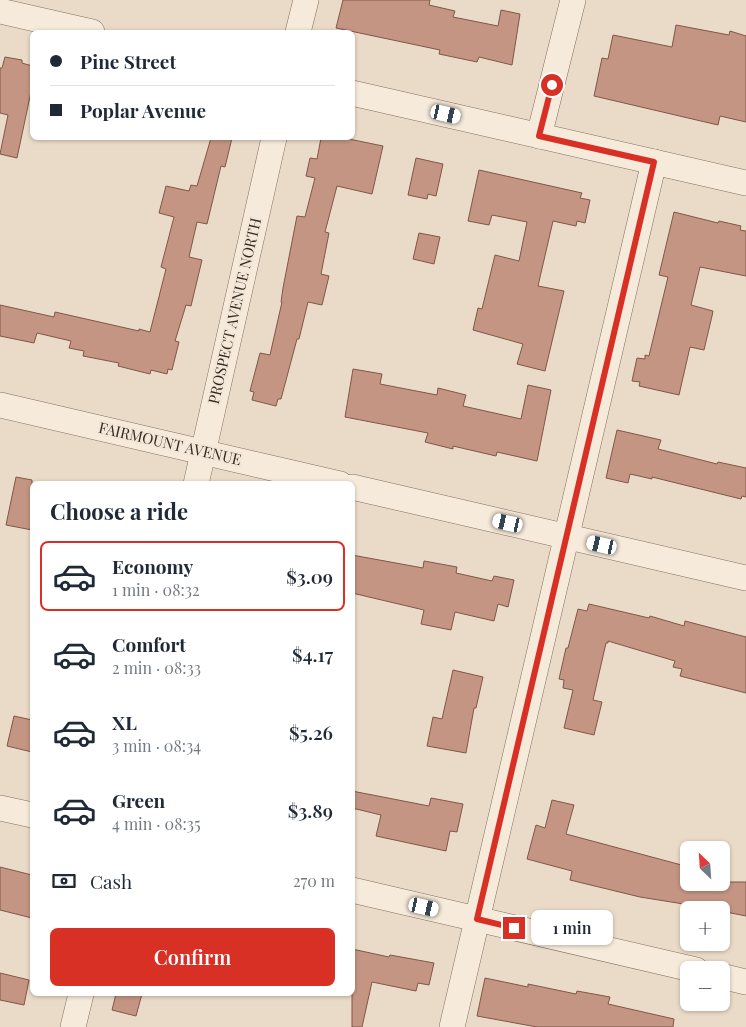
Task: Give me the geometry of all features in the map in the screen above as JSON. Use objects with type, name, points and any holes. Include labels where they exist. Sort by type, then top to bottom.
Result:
[{"type":"street","points":[[298,30],[306,0]]},
{"type":"street","points":[[539,136],[573,0]]},
{"type":"street","points":[[0,11],[83,30]]},
{"type":"street","points":[[355,94],[746,183]]},
{"type":"street","name":"PROSPECT AVENUE NORTH","points":[[197,481],[274,140]]},
{"type":"street","points":[[452,1027],[654,162]]},
{"type":"street","name":"FAIRMOUNT AVENUE","points":[[0,405],[327,481]]},
{"type":"street","points":[[355,488],[746,578]]},
{"type":"street","points":[[0,808],[30,815]]},
{"type":"street","points":[[355,891],[680,966]]},
{"type":"street","points":[[730,978],[746,982]]},
{"type":"street","points":[[74,1027],[81,996]]},
{"type":"building","points":[[343,0],[430,0],[429,5],[455,11],[453,17],[498,26],[501,10],[520,14],[512,65],[479,57],[477,62],[439,54],[440,50],[355,32],[355,30],[336,28]]},
{"type":"building","points":[[676,25],[729,35],[730,31],[746,36],[746,122],[720,116],[718,125],[594,96],[602,58],[608,59],[613,35],[672,47]]},
{"type":"building","points":[[5,57],[22,60],[22,63],[30,65],[30,96],[17,158],[0,154],[8,115],[0,113],[0,68],[2,68]]},
{"type":"building","points":[[210,140],[232,140],[225,167],[221,166],[207,224],[197,222],[189,257],[202,260],[191,306],[186,305],[175,341],[179,342],[172,370],[168,369],[167,374],[151,370],[150,374],[118,366],[119,363],[83,356],[84,351],[69,348],[71,341],[37,333],[34,343],[0,336],[0,305],[54,317],[55,312],[150,332],[166,269],[161,267],[174,217],[159,213],[166,186],[189,191],[191,185],[197,186]]},
{"type":"building","points":[[321,140],[354,140],[383,146],[372,194],[337,186],[325,232],[329,233],[321,274],[329,276],[322,305],[308,302],[281,399],[278,399],[276,406],[252,400],[254,392],[250,391],[260,353],[270,355],[282,302],[297,216],[305,217],[315,178],[306,176],[310,158],[317,159]]},
{"type":"building","points":[[416,158],[443,164],[436,196],[428,194],[427,199],[408,195]]},
{"type":"building","points":[[479,170],[582,193],[580,198],[590,200],[585,223],[577,221],[576,226],[553,221],[538,286],[564,291],[545,371],[517,364],[523,344],[473,330],[478,308],[482,309],[495,255],[519,261],[527,222],[492,215],[489,225],[468,221]]},
{"type":"building","points":[[674,212],[718,223],[719,221],[741,226],[740,230],[746,231],[746,276],[700,267],[691,305],[713,311],[704,350],[690,347],[679,395],[639,386],[640,382],[632,381],[637,358],[645,359],[645,355],[649,356],[668,277],[659,275]]},
{"type":"building","points":[[419,233],[440,237],[434,264],[413,259]]},
{"type":"building","points":[[353,369],[382,374],[380,384],[437,395],[438,388],[466,395],[463,406],[521,419],[528,385],[551,390],[537,461],[497,452],[496,456],[453,446],[453,449],[425,442],[428,433],[345,417]]},
{"type":"building","points":[[617,430],[661,440],[658,449],[717,464],[718,462],[746,468],[746,497],[742,496],[741,499],[652,477],[652,479],[630,474],[628,483],[606,478]]},
{"type":"building","points":[[16,477],[32,480],[30,481],[30,530],[6,525]]},
{"type":"building","points":[[355,556],[423,568],[424,561],[457,567],[456,573],[492,581],[494,576],[514,580],[508,607],[498,604],[494,621],[455,612],[451,630],[421,624],[424,610],[355,594]]},
{"type":"building","points":[[589,604],[649,618],[650,616],[684,626],[685,621],[746,637],[746,693],[680,676],[682,669],[673,667],[675,661],[608,641],[593,700],[602,702],[594,735],[564,728],[573,690],[563,688],[564,680],[559,679],[578,609],[587,611]]},
{"type":"building","points":[[453,670],[483,677],[476,708],[474,708],[466,753],[427,746],[433,717],[442,719]]},
{"type":"building","points":[[14,716],[30,720],[30,752],[7,746]]},
{"type":"building","points":[[355,792],[429,806],[431,798],[463,804],[457,832],[450,831],[446,851],[376,836],[381,815],[355,809]]},
{"type":"building","points":[[552,800],[574,805],[566,834],[680,865],[680,891],[730,891],[730,882],[746,882],[746,916],[730,913],[730,901],[680,901],[680,903],[640,897],[570,880],[572,871],[527,859],[536,825],[545,828]]},
{"type":"building","points":[[0,867],[30,874],[30,918],[0,910]]},
{"type":"building","points":[[355,950],[389,957],[390,955],[434,963],[429,985],[418,983],[416,991],[372,982],[362,1027],[352,1027],[352,996],[355,996]]},
{"type":"building","points":[[0,973],[29,980],[24,1005],[0,1000]]},
{"type":"building","points":[[485,978],[528,987],[528,984],[576,994],[577,991],[610,997],[608,1004],[674,1019],[673,1027],[537,1027],[477,1016]]},
{"type":"building","points":[[116,996],[141,996],[136,1016],[112,1010]]},
{"type":"route","points":[[514,928],[477,919],[654,162],[539,136],[552,85]]}]
